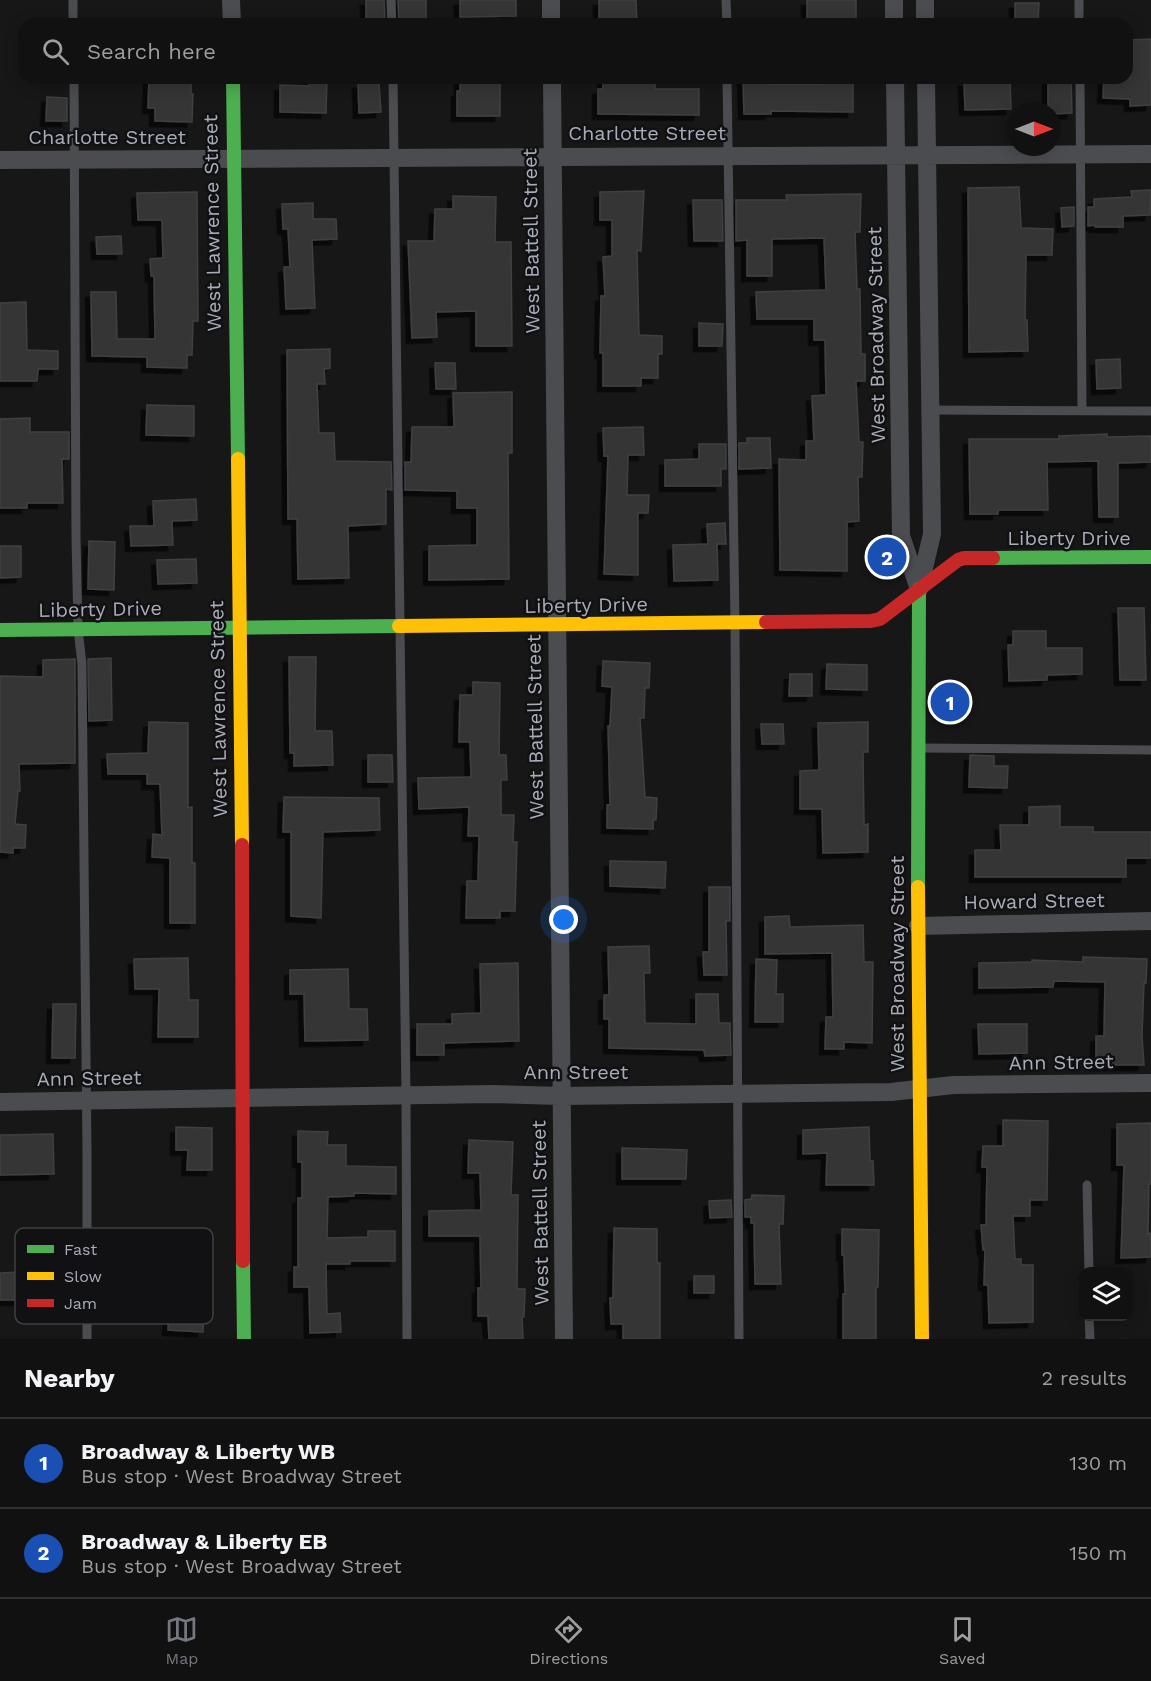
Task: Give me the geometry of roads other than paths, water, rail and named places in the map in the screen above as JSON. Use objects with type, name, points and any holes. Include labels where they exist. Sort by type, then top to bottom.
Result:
[{"type":"street","points":[[231,0],[232,18]]},
{"type":"street","points":[[551,0],[551,18]]},
{"type":"street","points":[[894,0],[894,18]]},
{"type":"street","points":[[925,0],[925,18]]},
{"type":"street","name":"West Lawrence Street","points":[[233,84],[243,912],[244,1339]]},
{"type":"street","name":"West Battell Street","points":[[552,84],[564,1339]]},
{"type":"street","name":"West Broadway Street","points":[[895,84],[901,536],[919,589]]},
{"type":"street","name":"West Broadway Street","points":[[922,1339],[918,926],[919,589],[932,534],[926,84]]},
{"type":"street","name":"Charlotte Street","points":[[0,160],[1151,154]]},
{"type":"street","name":"Liberty Drive","points":[[0,630],[871,621],[890,613],[958,560],[964,558],[1151,557]]},
{"type":"street","name":"Howard Street","points":[[918,926],[1151,921]]},
{"type":"street","name":"Ann Street","points":[[0,1102],[492,1094],[561,1096],[811,1093],[921,1090],[953,1085],[1151,1083]]},
{"type":"lane","points":[[73,0],[73,18]]},
{"type":"lane","points":[[391,0],[392,18]]},
{"type":"lane","points":[[726,0],[726,18]]},
{"type":"lane","points":[[1079,0],[1079,18]]},
{"type":"lane","points":[[74,84],[76,525],[78,629],[82,664],[87,1228]]},
{"type":"lane","points":[[393,84],[407,1339]]},
{"type":"lane","points":[[728,84],[735,623],[739,1339]]},
{"type":"lane","points":[[1080,84],[1082,410]]},
{"type":"lane","points":[[930,410],[1151,411]]},
{"type":"lane","points":[[919,748],[1151,750]]},
{"type":"lane","points":[[1087,1185],[1089,1267]]},
{"type":"lane","points":[[1089,1321],[1090,1339]]},
{"type":"place","name":"Broadway & Liberty EB","points":[[887,557]]},
{"type":"place","name":"Broadway & Liberty WB","points":[[950,702]]}]
